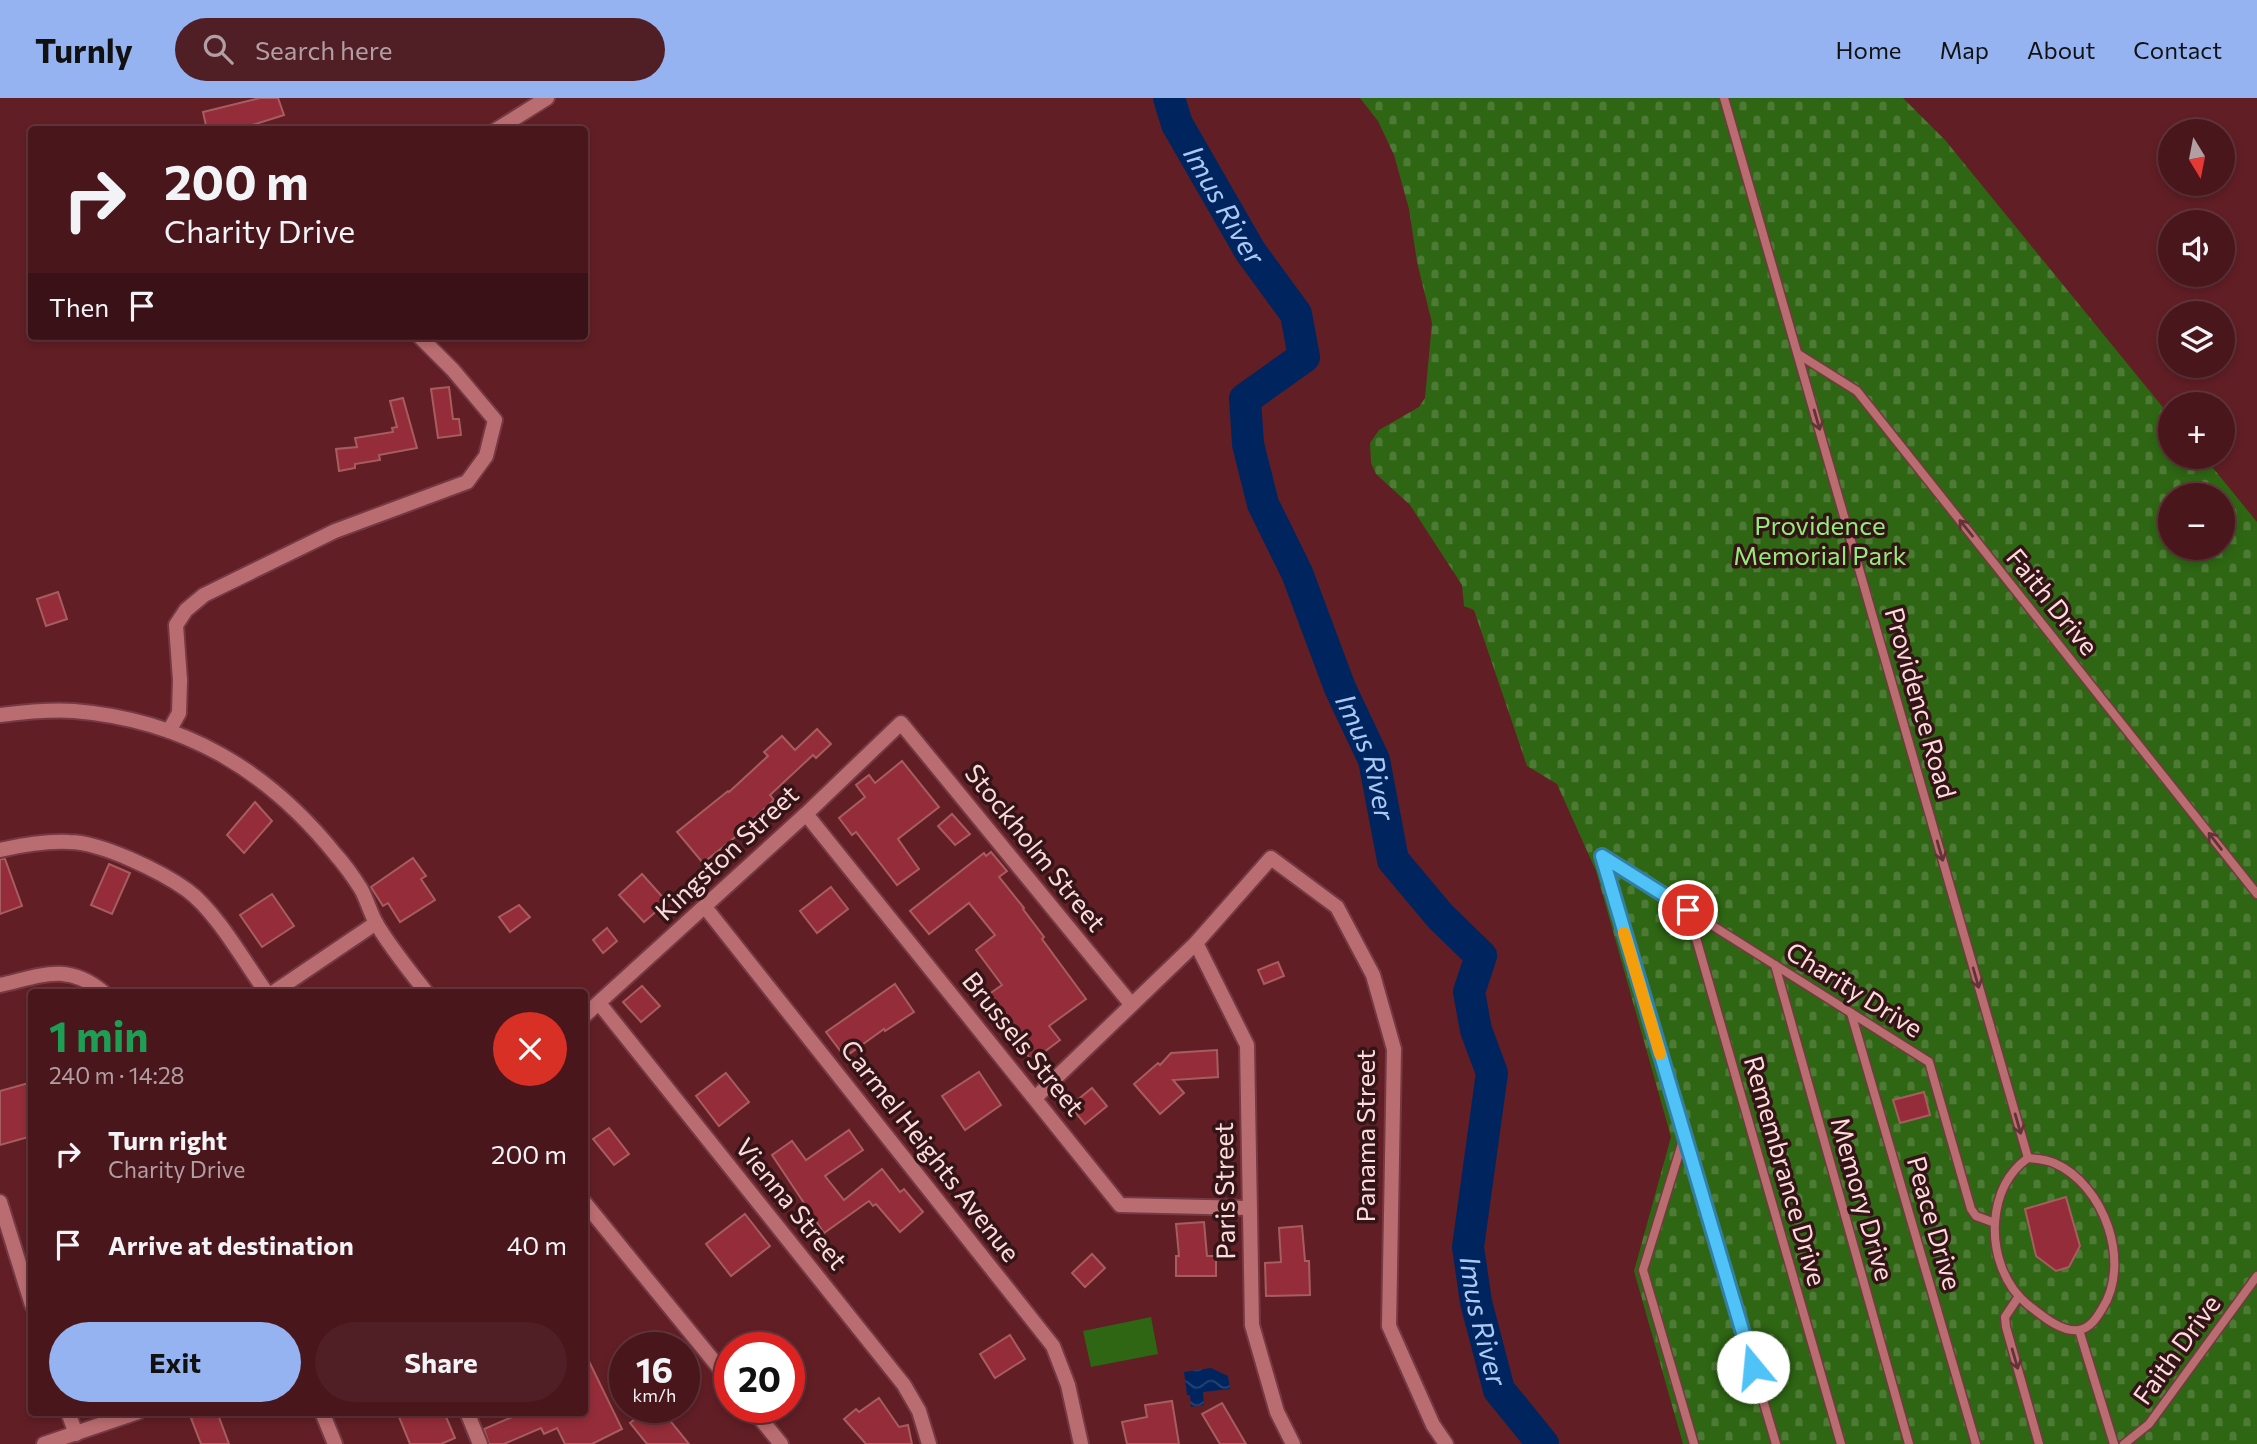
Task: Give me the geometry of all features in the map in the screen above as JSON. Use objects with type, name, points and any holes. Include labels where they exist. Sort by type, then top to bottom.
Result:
[{"type":"street","points":[[501,126],[528,103],[547,98]]},
{"type":"street","points":[[169,731],[179,713],[180,680],[176,625],[186,610],[204,595],[335,531],[467,482],[486,456],[495,420],[453,370],[423,340]]},
{"type":"street","points":[[0,715],[74,711],[134,721],[169,731],[229,757],[302,818],[336,855],[362,890],[376,923],[424,989]]},
{"type":"street","name":"Kingston Street","points":[[588,1013],[806,814],[901,723]]},
{"type":"street","name":"Stockholm Street","points":[[901,723],[1131,1004]]},
{"type":"street","name":"Brussels Street","points":[[806,814],[1120,1205],[1248,1208]]},
{"type":"street","points":[[0,849],[71,841],[104,849],[143,866],[188,891],[212,917],[264,989]]},
{"type":"street","name":"Panama Street","points":[[1196,943],[1271,858],[1337,907],[1373,975],[1394,1049],[1388,1326],[1433,1425],[1446,1444]]},
{"type":"street","name":"Carmel Heights Avenue","points":[[705,907],[1052,1346],[1068,1385],[1081,1444]]},
{"type":"street","points":[[279,989],[376,923]]},
{"type":"street","points":[[1035,1098],[1196,943]]},
{"type":"street","name":"Paris Street","points":[[1196,943],[1247,1045],[1252,1325],[1277,1412],[1293,1444]]},
{"type":"street","points":[[0,985],[58,972],[83,978],[99,989]]},
{"type":"street","name":"Vienna Street","points":[[599,1003],[904,1385],[919,1411],[929,1444]]},
{"type":"street","points":[[0,1202],[28,1292]]},
{"type":"street","points":[[588,1210],[714,1362]]},
{"type":"street","points":[[69,1416],[76,1434]]},
{"type":"street","points":[[44,1444],[127,1416]]},
{"type":"street","points":[[324,1416],[335,1444]]},
{"type":"street","points":[[469,1416],[480,1444]]},
{"type":"street","points":[[764,1423],[781,1444]]},
{"type":"lane","name":"Providence Road","points":[[1724,98],[2028,1158]]},
{"type":"lane","name":"Faith Drive","points":[[1798,354],[1857,391],[2257,894]]},
{"type":"lane","name":"Charity Drive","points":[[1684,1137],[1602,856],[1929,1062],[1971,1209],[1976,1216],[1995,1223]]},
{"type":"lane","name":"Remembrance Drive","points":[[1688,910],[1841,1444]]},
{"type":"lane","name":"Memory Drive","points":[[1775,965],[1909,1444]]},
{"type":"lane","name":"Peace Drive","points":[[1851,1013],[1976,1444]]},
{"type":"lane","points":[[1684,1137],[1643,1270],[1694,1444]]},
{"type":"lane","points":[[1684,1137],[1776,1444]]},
{"type":"lane","points":[[2028,1158],[2057,1164],[2082,1183],[2100,1206],[2109,1227],[2114,1258],[2112,1287],[2105,1305],[2090,1326],[2079,1330],[2070,1330],[2056,1324],[2018,1296],[2002,1268],[1996,1246],[1995,1223],[1998,1205],[2014,1168],[2028,1158]]},
{"type":"lane","name":"Faith Drive","points":[[2124,1444],[2149,1424],[2257,1276]]},
{"type":"lane","points":[[2018,1296],[2005,1317],[2006,1327],[2039,1444]]},
{"type":"lane","points":[[2079,1330],[2114,1444]]},
{"type":"green space","name":"Providence Memorial Park","points":[[1360,98],[1903,98],[1945,140],[2158,401],[2158,469],[2214,469],[2225,483],[2158,483],[2158,560],[2235,560],[2235,495],[2257,522],[2257,1444],[1683,1444],[1634,1271],[1671,1137],[1596,871],[1557,784],[1527,766],[1474,610],[1464,606],[1462,585],[1410,505],[1376,474],[1371,463],[1370,443],[1379,430],[1419,407],[1425,398],[1432,323],[1417,262],[1409,209],[1394,155],[1378,121]]},
{"type":"green space","points":[[1151,1317],[1158,1354],[1091,1367],[1083,1331]]},
{"type":"water","points":[[1211,1368],[1228,1376],[1230,1389],[1203,1392],[1204,1405],[1191,1407],[1184,1372]]},
{"type":"building","points":[[260,98],[278,98],[284,115],[249,126],[206,126],[203,112]]},
{"type":"building","points":[[449,387],[453,419],[459,419],[461,435],[438,438],[431,389]]},
{"type":"building","points":[[403,398],[417,448],[379,455],[380,460],[355,464],[355,468],[339,471],[336,449],[357,447],[355,438],[393,432],[392,428],[397,427],[390,401]]},
{"type":"building","points":[[58,592],[67,619],[46,626],[37,599]]},
{"type":"building","points":[[817,729],[831,744],[816,758],[813,755],[770,795],[774,800],[752,820],[754,822],[703,863],[677,832],[729,792],[768,756],[764,752],[782,736],[795,750]]},
{"type":"building","points":[[902,761],[939,807],[898,839],[919,869],[897,885],[856,832],[852,835],[839,818],[865,797],[856,785],[869,775],[875,783]]},
{"type":"building","points":[[255,802],[272,821],[244,853],[227,835]]},
{"type":"building","points":[[952,814],[970,834],[955,845],[938,826]]},
{"type":"building","points":[[991,852],[1007,871],[999,877],[1024,908],[1044,937],[1042,939],[1086,999],[1049,1026],[1060,1040],[1032,1061],[985,997],[1002,985],[976,950],[995,935],[969,903],[929,934],[910,911],[984,853],[986,856]]},
{"type":"building","points":[[413,858],[426,876],[421,879],[435,900],[400,922],[388,903],[383,906],[371,887]]},
{"type":"building","points":[[0,859],[5,859],[22,906],[0,914]]},
{"type":"building","points":[[109,864],[130,873],[112,914],[91,905]]},
{"type":"building","points":[[642,874],[667,902],[644,922],[619,895]]},
{"type":"building","points":[[831,887],[848,909],[817,933],[800,911]]},
{"type":"building","points":[[272,894],[294,926],[262,947],[240,915]]},
{"type":"building","points":[[519,905],[530,917],[510,932],[499,917]]},
{"type":"building","points":[[607,928],[617,941],[603,953],[593,940]]},
{"type":"building","points":[[1278,962],[1284,976],[1264,984],[1258,970]]},
{"type":"building","points":[[895,984],[914,1012],[885,1031],[884,1029],[845,1057],[826,1032]]},
{"type":"building","points":[[642,986],[660,1006],[641,1022],[623,1002]]},
{"type":"building","points":[[1217,1050],[1218,1077],[1173,1080],[1184,1093],[1160,1114],[1134,1084],[1158,1063],[1160,1065],[1171,1053]]},
{"type":"building","points":[[979,1072],[1001,1105],[965,1130],[942,1096]]},
{"type":"building","points":[[726,1073],[749,1102],[719,1126],[696,1096]]},
{"type":"building","points":[[28,1083],[28,1137],[0,1145],[0,1091]]},
{"type":"building","points":[[1092,1088],[1107,1106],[1085,1124],[1070,1106]]},
{"type":"building","points":[[1924,1092],[1930,1115],[1900,1123],[1893,1100]]},
{"type":"building","points":[[609,1128],[629,1154],[614,1165],[593,1139]]},
{"type":"building","points":[[849,1130],[863,1150],[825,1176],[844,1200],[882,1169],[900,1192],[904,1189],[923,1212],[900,1232],[876,1204],[873,1206],[869,1201],[824,1233],[772,1155],[792,1141],[806,1160]]},
{"type":"building","points":[[2066,1197],[2080,1246],[2069,1267],[2056,1271],[2036,1256],[2025,1209]]},
{"type":"building","points":[[745,1214],[770,1246],[731,1276],[706,1244]]},
{"type":"building","points":[[1204,1222],[1207,1256],[1216,1256],[1216,1276],[1176,1276],[1176,1256],[1179,1256],[1176,1224]]},
{"type":"building","points":[[1302,1226],[1305,1261],[1309,1261],[1310,1295],[1266,1296],[1265,1263],[1281,1262],[1279,1228]]},
{"type":"building","points":[[1092,1254],[1105,1268],[1085,1287],[1072,1273]]},
{"type":"building","points":[[1010,1335],[1025,1359],[995,1378],[980,1354]]},
{"type":"building","points":[[588,1359],[609,1402],[609,1423],[619,1423],[622,1429],[592,1444],[565,1444],[557,1428],[544,1434],[541,1428],[504,1444],[489,1444],[484,1429],[515,1416],[588,1416]]},
{"type":"building","points":[[879,1398],[899,1427],[908,1425],[912,1444],[866,1444],[844,1419],[856,1409],[859,1412]]},
{"type":"building","points":[[1172,1401],[1179,1444],[1127,1444],[1122,1422],[1147,1417],[1145,1405]]},
{"type":"building","points":[[1222,1403],[1246,1444],[1220,1444],[1202,1414]]},
{"type":"building","points":[[218,1416],[229,1444],[201,1444],[191,1418]]},
{"type":"building","points":[[399,1416],[446,1416],[455,1438],[441,1444],[410,1444]]},
{"type":"building","points":[[630,1423],[672,1423],[689,1444],[647,1444]]},
{"type":"waterway","name":"Imus River","points":[[1169,98],[1177,124],[1250,251],[1296,314],[1304,357],[1245,399],[1248,444],[1263,504],[1297,573],[1340,688],[1374,760],[1393,860],[1440,916],[1481,956],[1469,992],[1476,1030],[1492,1073],[1468,1247],[1476,1302],[1499,1390],[1543,1444]]},
{"type":"slow traffic","points":[[1624,933],[1660,1054]]},
{"type":"route","points":[[1688,910],[1602,856],[1753,1367]]}]
